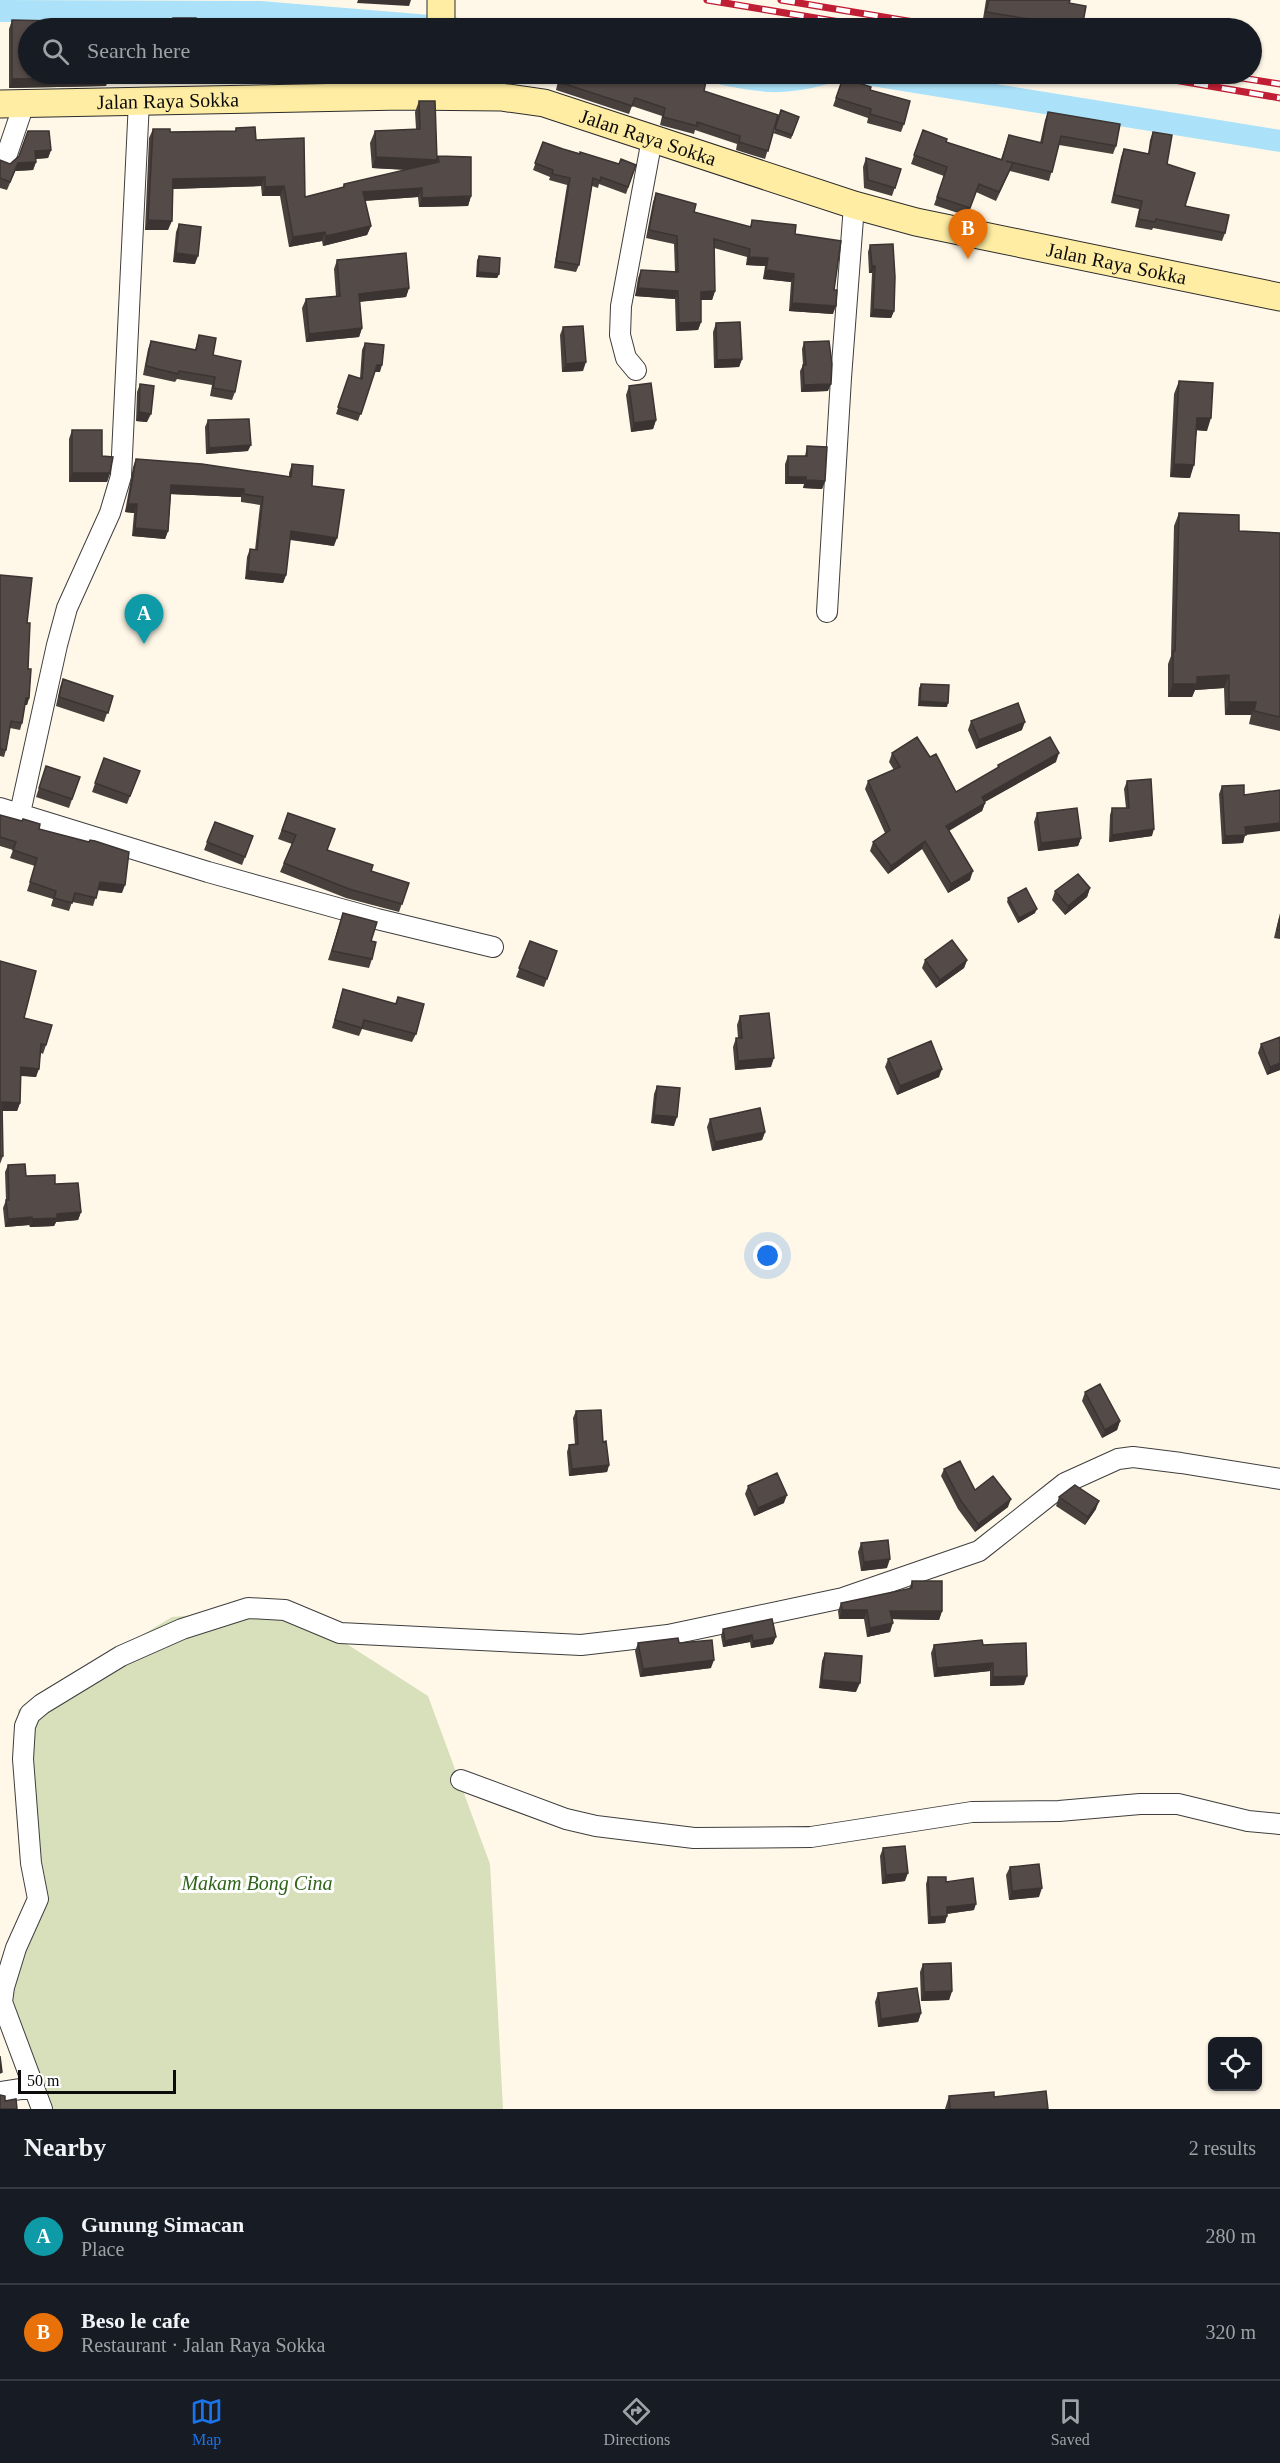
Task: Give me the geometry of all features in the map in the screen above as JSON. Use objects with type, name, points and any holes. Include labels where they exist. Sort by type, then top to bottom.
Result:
[{"type":"main road","points":[[441,0],[441,18]]},
{"type":"main road","name":"Jalan Raya Sokka","points":[[12,104],[402,96],[439,86],[544,103],[854,205],[938,227],[1280,297]]},
{"type":"street","points":[[20,813],[67,608],[110,513],[121,476],[139,101]]},
{"type":"street","points":[[5,160],[12,104]]},
{"type":"street","points":[[636,370],[626,358],[620,335],[621,306],[652,139]]},
{"type":"street","points":[[827,612],[854,205]]},
{"type":"street","points":[[0,808],[207,872],[377,919],[493,947]]},
{"type":"street","points":[[42,2109],[2,2002],[4,1987],[16,1948],[38,1899],[31,1863],[27,1816],[23,1759],[25,1726],[30,1714],[42,1704],[121,1656],[182,1629],[248,1608],[285,1610],[340,1633],[581,1645],[668,1635],[843,1598],[979,1551],[1065,1483],[1118,1459],[1132,1457],[1181,1463],[1280,1479]]},
{"type":"street","points":[[460,1780],[566,1819],[623,1830],[694,1838],[812,1837],[972,1812],[1059,1811],[1140,1804],[1178,1804],[1248,1821],[1280,1824]]},
{"type":"street","points":[[0,2092],[34,2087]]},
{"type":"green space","name":"Makam Bong Cina","points":[[289,1607],[428,1696],[490,1864],[503,2109],[35,2109],[0,1977],[32,1899],[22,1814],[18,1710],[172,1617]]},
{"type":"building","points":[[989,0],[1070,0],[1069,3],[1086,6],[1084,18],[1022,18],[986,12]]},
{"type":"building","points":[[12,20],[18,20],[18,79],[12,79]]},
{"type":"building","points":[[565,84],[705,84],[704,91],[778,115],[768,151],[739,142],[740,136],[697,122],[697,126],[663,117],[665,108],[635,98],[632,106]]},
{"type":"building","points":[[841,84],[862,84],[871,87],[870,90],[910,101],[904,124],[870,114],[871,109],[836,98]]},
{"type":"building","points":[[419,101],[435,101],[437,160],[376,157],[375,131],[420,129]]},
{"type":"building","points":[[781,110],[799,117],[792,135],[775,129]]},
{"type":"building","points":[[1048,112],[1120,124],[1116,146],[1061,136],[1052,172],[1006,161],[1013,163],[999,192],[979,184],[970,208],[937,197],[947,167],[914,155],[923,130],[947,139],[946,142],[1002,160],[1009,135],[1042,143]]},
{"type":"building","points":[[255,127],[256,140],[304,138],[305,197],[344,187],[344,184],[439,162],[438,156],[471,157],[471,196],[422,198],[422,188],[363,192],[371,226],[326,236],[325,232],[293,237],[284,186],[265,187],[265,177],[173,179],[172,221],[148,220],[153,129],[170,129],[170,132],[236,131],[236,128]]},
{"type":"building","points":[[28,131],[49,131],[51,150],[35,151],[36,162],[18,163],[10,182],[0,178],[0,160],[10,164],[19,156]]},
{"type":"building","points":[[1153,132],[1172,135],[1167,164],[1195,173],[1185,206],[1229,215],[1225,233],[1156,219],[1155,222],[1138,219],[1142,201],[1114,195],[1124,149],[1149,154]]},
{"type":"building","points":[[543,142],[619,164],[621,159],[636,165],[628,187],[601,177],[600,181],[593,178],[579,265],[556,261],[570,178],[552,174],[553,170],[535,163]]},
{"type":"building","points":[[866,158],[901,169],[895,188],[868,180]]},
{"type":"building","points":[[656,193],[696,204],[694,212],[751,227],[752,220],[796,225],[795,234],[841,241],[834,290],[837,290],[836,306],[792,303],[794,274],[766,270],[768,258],[749,257],[750,249],[714,239],[715,291],[701,292],[701,322],[679,323],[678,291],[638,288],[641,270],[678,272],[677,236],[649,230]]},
{"type":"building","points":[[179,224],[201,227],[198,256],[176,253]]},
{"type":"building","points":[[893,244],[894,311],[873,309],[875,266],[872,266],[870,245]]},
{"type":"building","points":[[406,253],[409,288],[359,294],[362,328],[309,334],[306,299],[340,296],[337,260]]},
{"type":"building","points":[[479,256],[500,258],[499,274],[478,272]]},
{"type":"building","points":[[740,322],[742,359],[717,360],[716,323]]},
{"type":"building","points":[[583,326],[586,362],[566,364],[563,327]]},
{"type":"building","points":[[199,335],[216,338],[213,355],[241,361],[235,392],[213,388],[215,377],[179,371],[178,374],[146,366],[151,341],[196,350]]},
{"type":"building","points":[[829,341],[832,364],[831,384],[804,385],[803,365],[806,365],[804,342]]},
{"type":"building","points":[[365,343],[384,345],[382,365],[377,365],[361,414],[338,407],[349,375],[362,379]]},
{"type":"building","points":[[1179,381],[1213,383],[1211,418],[1197,418],[1194,465],[1174,464]]},
{"type":"building","points":[[651,383],[656,420],[634,423],[629,386]]},
{"type":"building","points":[[140,384],[154,386],[151,414],[139,412]]},
{"type":"building","points":[[249,419],[251,445],[209,448],[208,420]]},
{"type":"building","points":[[72,430],[102,430],[102,456],[113,457],[110,473],[72,473]]},
{"type":"building","points":[[807,446],[827,447],[825,481],[806,480],[806,477],[788,477],[788,456],[807,456]]},
{"type":"building","points":[[136,459],[202,464],[291,477],[292,464],[313,466],[312,486],[344,490],[337,538],[291,531],[286,575],[248,571],[250,549],[257,550],[263,497],[244,494],[244,489],[171,485],[168,531],[135,528],[137,504],[128,504]]},
{"type":"building","points":[[1179,513],[1239,515],[1239,531],[1280,533],[1280,717],[1254,711],[1256,702],[1229,702],[1229,675],[1197,677],[1197,684],[1173,684]]},
{"type":"building","points":[[0,575],[32,578],[27,623],[30,623],[29,698],[26,698],[22,723],[11,721],[6,750],[0,749]]},
{"type":"building","points":[[63,679],[113,696],[108,713],[59,697]]},
{"type":"building","points":[[921,684],[949,685],[948,703],[920,701]]},
{"type":"building","points":[[1018,703],[1025,722],[979,740],[971,721]]},
{"type":"building","points":[[917,737],[930,757],[936,754],[956,792],[999,767],[998,765],[1050,737],[1059,753],[982,797],[985,803],[946,826],[973,871],[951,884],[925,841],[891,866],[873,842],[890,830],[868,781],[900,767],[892,753]]},
{"type":"building","points":[[104,758],[140,771],[130,796],[95,783]]},
{"type":"building","points":[[46,766],[80,777],[72,799],[39,788]]},
{"type":"building","points":[[1151,779],[1154,829],[1112,835],[1112,808],[1129,808],[1127,781]]},
{"type":"building","points":[[1244,785],[1244,795],[1280,790],[1280,823],[1245,827],[1246,835],[1225,836],[1222,786]]},
{"type":"building","points":[[1077,808],[1081,838],[1041,843],[1037,813]]},
{"type":"building","points":[[288,813],[335,829],[327,850],[373,865],[371,871],[409,883],[402,904],[349,889],[284,863],[296,835],[282,830]]},
{"type":"building","points":[[0,815],[40,824],[39,829],[89,842],[90,840],[95,841],[129,852],[125,885],[100,882],[96,898],[75,893],[72,903],[54,898],[56,891],[30,882],[37,858],[13,850],[16,842],[0,837]]},
{"type":"building","points":[[215,822],[253,836],[245,857],[207,842]]},
{"type":"building","points":[[1078,874],[1090,888],[1068,906],[1055,891]]},
{"type":"building","points":[[1026,888],[1037,909],[1019,918],[1008,898]]},
{"type":"building","points":[[343,913],[377,922],[371,941],[376,942],[372,959],[332,951]]},
{"type":"building","points":[[952,940],[967,960],[940,980],[925,960]]},
{"type":"building","points":[[530,941],[557,951],[547,979],[519,968]]},
{"type":"building","points":[[0,961],[36,971],[24,1018],[52,1025],[46,1045],[41,1044],[39,1069],[21,1067],[20,1103],[2,1102],[3,1156],[0,1156]]},
{"type":"building","points":[[343,989],[396,1004],[398,997],[424,1004],[416,1034],[364,1020],[362,1028],[335,1020]]},
{"type":"building","points":[[769,1013],[774,1058],[738,1061],[736,1038],[742,1038],[740,1016]]},
{"type":"building","points":[[1280,1037],[1280,1063],[1270,1067],[1261,1044]]},
{"type":"building","points":[[931,1041],[942,1069],[900,1086],[888,1059]]},
{"type":"building","points":[[657,1086],[680,1088],[677,1117],[654,1115]]},
{"type":"building","points":[[760,1108],[765,1132],[715,1142],[710,1119]]},
{"type":"building","points":[[25,1164],[26,1176],[55,1175],[55,1184],[78,1183],[81,1212],[57,1214],[57,1218],[8,1219],[6,1200],[9,1200],[8,1165]]},
{"type":"building","points":[[1100,1384],[1120,1421],[1105,1430],[1085,1392]]},
{"type":"building","points":[[601,1410],[603,1442],[606,1441],[609,1465],[572,1469],[569,1445],[578,1444],[576,1411]]},
{"type":"building","points":[[960,1461],[975,1490],[993,1476],[1011,1499],[978,1524],[961,1501],[944,1469]]},
{"type":"building","points":[[777,1473],[787,1495],[758,1508],[748,1486]]},
{"type":"building","points":[[1075,1485],[1099,1501],[1088,1517],[1059,1497]]},
{"type":"building","points":[[888,1540],[890,1559],[864,1562],[861,1543]]},
{"type":"building","points":[[912,1581],[942,1581],[942,1611],[890,1611],[893,1623],[870,1628],[867,1610],[842,1610],[841,1603],[912,1588]]},
{"type":"building","points":[[772,1619],[776,1637],[753,1641],[752,1635],[725,1641],[723,1629]]},
{"type":"building","points":[[678,1638],[679,1643],[712,1640],[714,1660],[643,1669],[638,1643]]},
{"type":"building","points":[[982,1640],[983,1645],[1026,1643],[1027,1676],[993,1677],[993,1663],[937,1668],[934,1645]]},
{"type":"building","points":[[825,1653],[862,1656],[860,1683],[822,1680]]},
{"type":"building","points":[[905,1846],[908,1873],[886,1875],[883,1848]]},
{"type":"building","points":[[1039,1864],[1042,1888],[1012,1891],[1010,1867]]},
{"type":"building","points":[[928,1877],[946,1877],[946,1882],[973,1878],[976,1904],[947,1907],[947,1916],[930,1917]]},
{"type":"building","points":[[951,1963],[952,1991],[924,1992],[923,1964]]},
{"type":"building","points":[[917,1988],[921,2013],[881,2019],[878,1993]]},
{"type":"building","points":[[1046,2091],[1048,2109],[950,2109],[949,2096],[994,2092],[994,2097]]},
{"type":"building","points":[[0,2095],[5,2096],[5,2101],[16,2099],[17,2109],[0,2109]]},
{"type":"waterway","points":[[0,11],[260,12],[333,18]]},
{"type":"waterway","points":[[927,84],[1280,141]]},
{"type":"railway","points":[[707,0],[816,18]]},
{"type":"railway","points":[[781,0],[890,18]]},
{"type":"railway","points":[[1262,81],[1280,84]]},
{"type":"railway","points":[[1198,84],[1280,98]]},
{"type":"place","name":"Beso le cafe","points":[[968,259]]},
{"type":"place","name":"Gunung Simacan","points":[[144,644]]}]
